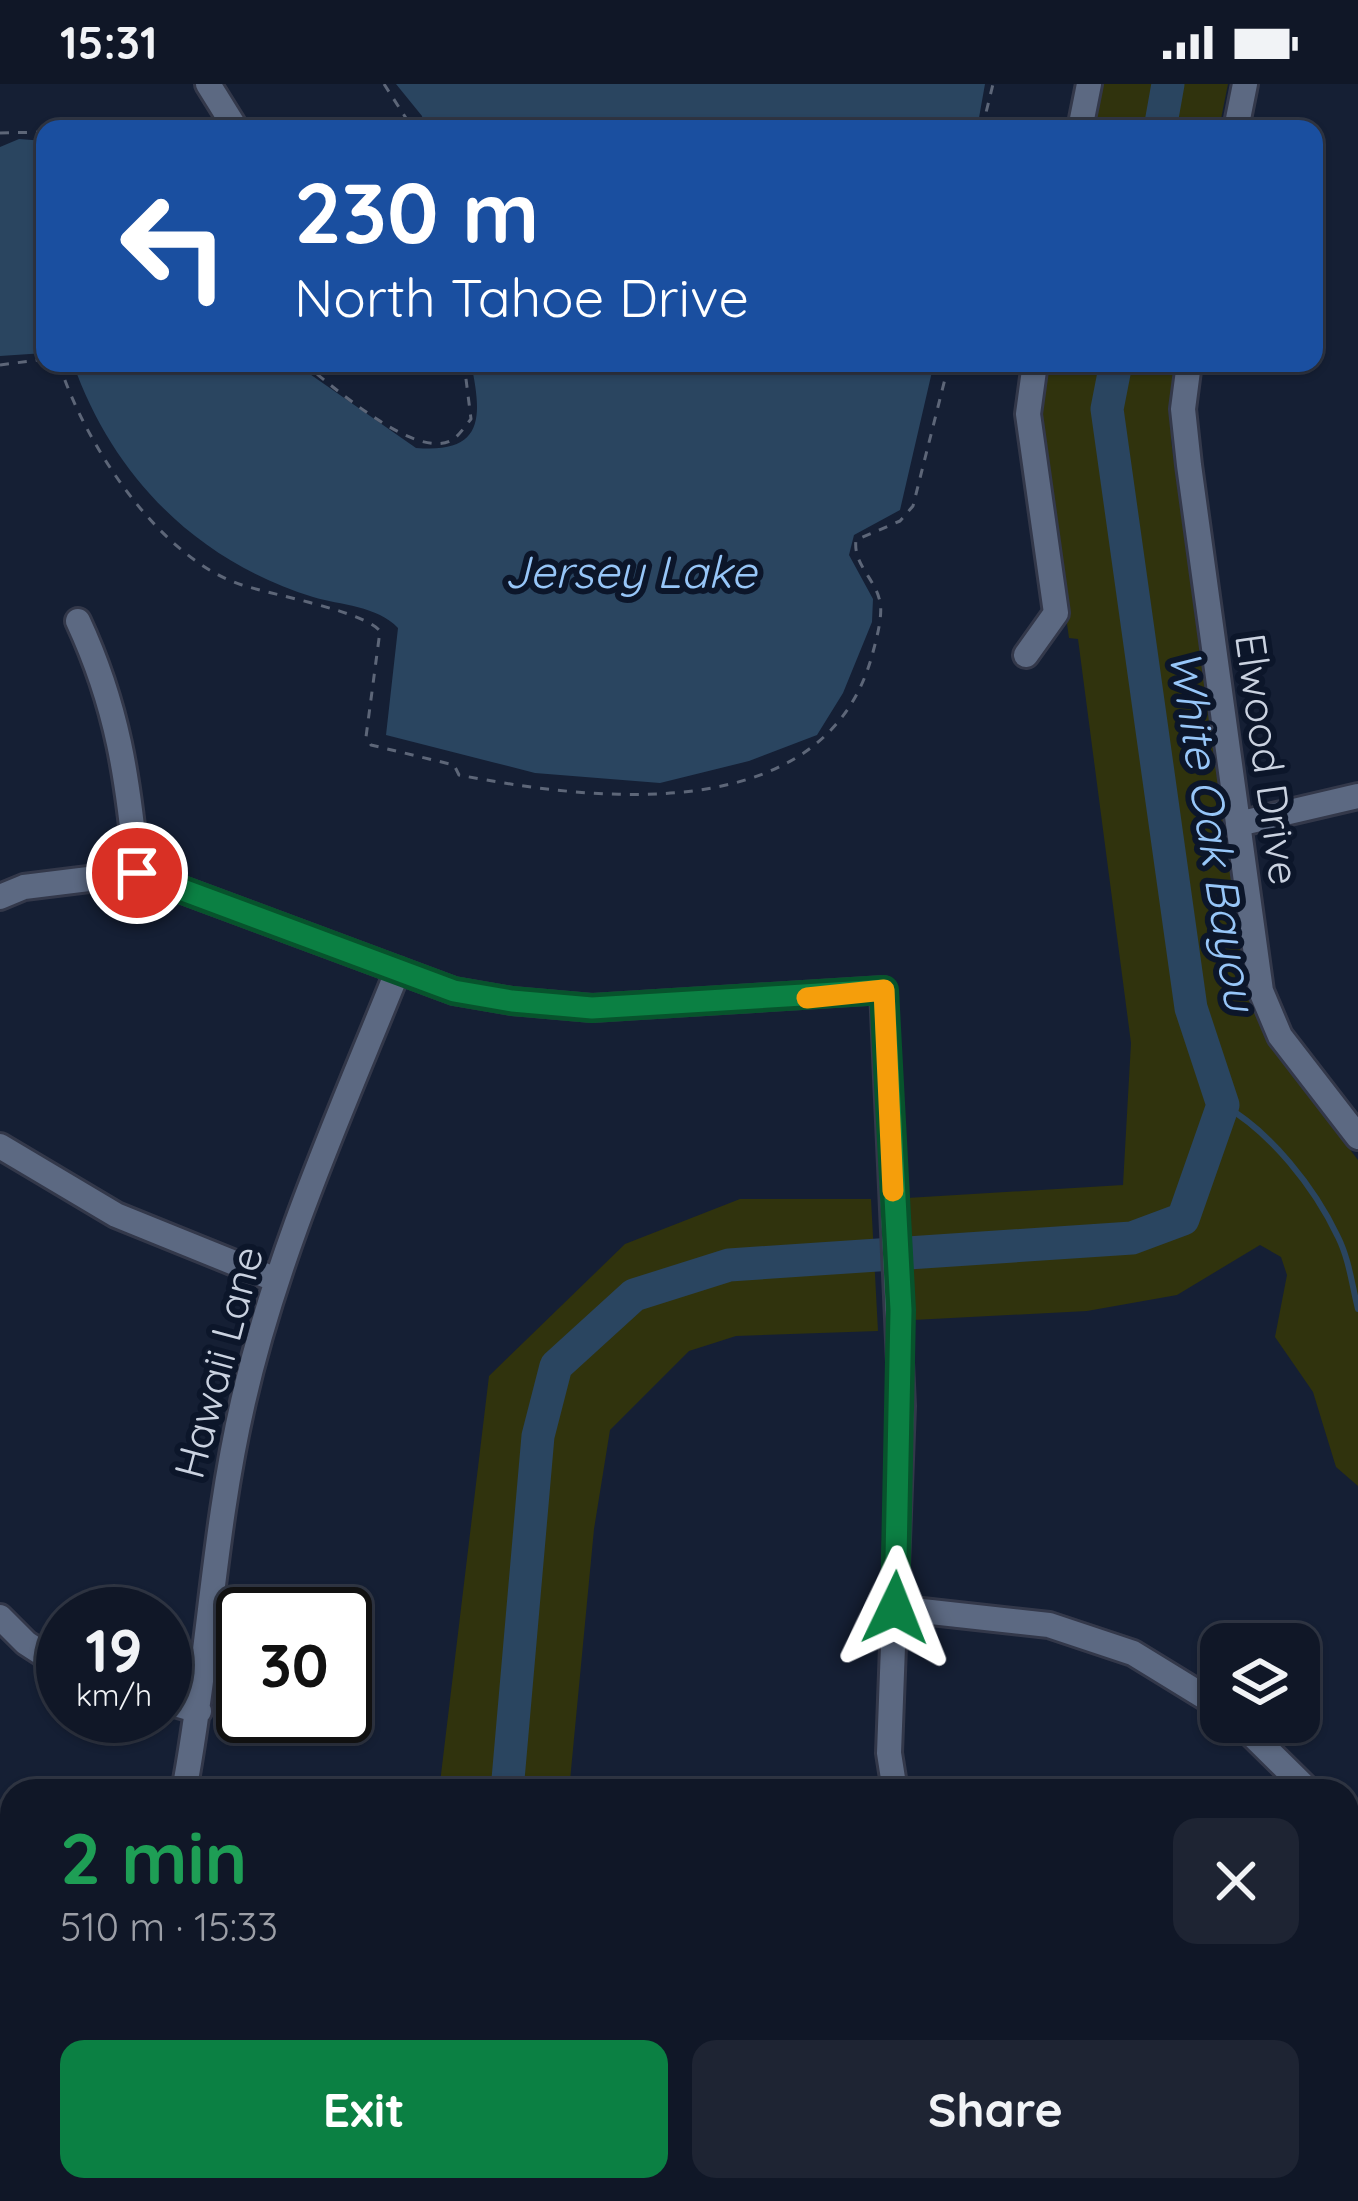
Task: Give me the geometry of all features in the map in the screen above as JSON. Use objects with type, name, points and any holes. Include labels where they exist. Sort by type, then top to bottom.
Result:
[{"type":"street","points":[[208,84],[230,120]]},
{"type":"street","points":[[1082,120],[1089,84]]},
{"type":"street","points":[[1238,120],[1245,84]]},
{"type":"street","points":[[1026,655],[1056,613],[1028,414],[1034,372]]},
{"type":"street","name":"Elwood Drive","points":[[1189,372],[1183,409],[1261,991],[1280,1036],[1358,1137]]},
{"type":"street","points":[[78,621],[108,685],[128,768],[137,873]]},
{"type":"street","points":[[1238,824],[1358,796]]},
{"type":"street","points":[[0,897],[24,887],[137,873],[454,991],[592,1008],[884,990],[901,1310],[890,1753],[893,1779]]},
{"type":"street","name":"Hawaii Lane","points":[[186,1779],[199,1711],[214,1540],[274,1279],[398,970]]},
{"type":"street","points":[[0,1146],[116,1215],[198,1253],[274,1279]]},
{"type":"street","points":[[895,1608],[1052,1626],[1132,1653],[1200,1694]]},
{"type":"street","points":[[0,1617],[36,1649]]},
{"type":"street","points":[[192,1709],[199,1711]]},
{"type":"street","points":[[1260,1743],[1297,1779]]},
{"type":"path","points":[[384,84],[407,120]]},
{"type":"path","points":[[984,120],[993,84]]},
{"type":"path","points":[[0,133],[36,132]]},
{"type":"path","points":[[0,365],[36,360]]},
{"type":"path","points":[[63,372],[92,445],[124,487],[207,572],[339,614],[362,615],[376,625],[380,631],[366,737],[371,745],[439,759],[454,765],[459,775],[516,787],[640,797],[691,794],[788,760],[815,743],[845,710],[863,682],[881,605],[857,558],[856,539],[900,521],[913,506],[947,372]]},
{"type":"path","points":[[315,372],[391,429],[428,445],[452,440],[471,419],[465,372]]},
{"type":"green space","points":[[1099,84],[1228,84],[1221,120],[1092,120]]},
{"type":"green space","points":[[1043,372],[1173,372],[1171,440],[1246,988],[1268,1043],[1358,1160],[1358,1486],[1336,1467],[1313,1392],[1275,1337],[1287,1275],[1281,1257],[1260,1245],[1177,1295],[1087,1311],[913,1320],[907,1198],[1123,1185],[1131,1043],[1078,639],[1069,638],[1039,425]]},
{"type":"green space","points":[[740,1199],[871,1199],[878,1331],[736,1336],[689,1351],[610,1430],[594,1529],[570,1779],[440,1779],[489,1376],[625,1244]]},
{"type":"water","points":[[396,84],[985,84],[979,120],[423,120]]},
{"type":"water","points":[[19,139],[36,140],[36,354],[0,356],[0,147]]},
{"type":"water","name":"Jersey Lake","points":[[77,372],[307,372],[416,448],[439,448],[467,438],[473,428],[477,399],[472,372],[932,372],[900,510],[854,535],[849,555],[873,599],[872,622],[843,693],[817,735],[749,761],[660,783],[535,773],[386,735],[398,628],[369,611],[271,581],[197,537],[136,478],[90,404]]},
{"type":"waterway","name":"White Oak Bayou","points":[[1162,120],[1168,84]]},
{"type":"waterway","name":"White Oak Bayou","points":[[508,1779],[538,1436],[556,1366],[634,1295],[729,1265],[1132,1238],[1183,1219],[1223,1105],[1191,1008],[1107,409],[1114,372]]},
{"type":"waterway","points":[[1223,1105],[1274,1145],[1317,1199],[1342,1245],[1358,1309]]},
{"type":"slow traffic","points":[[807,998],[884,990],[893,1191]]},
{"type":"route","points":[[137,873],[454,991],[512,1001],[592,1008],[816,998],[884,990],[901,1310],[895,1608]]}]
